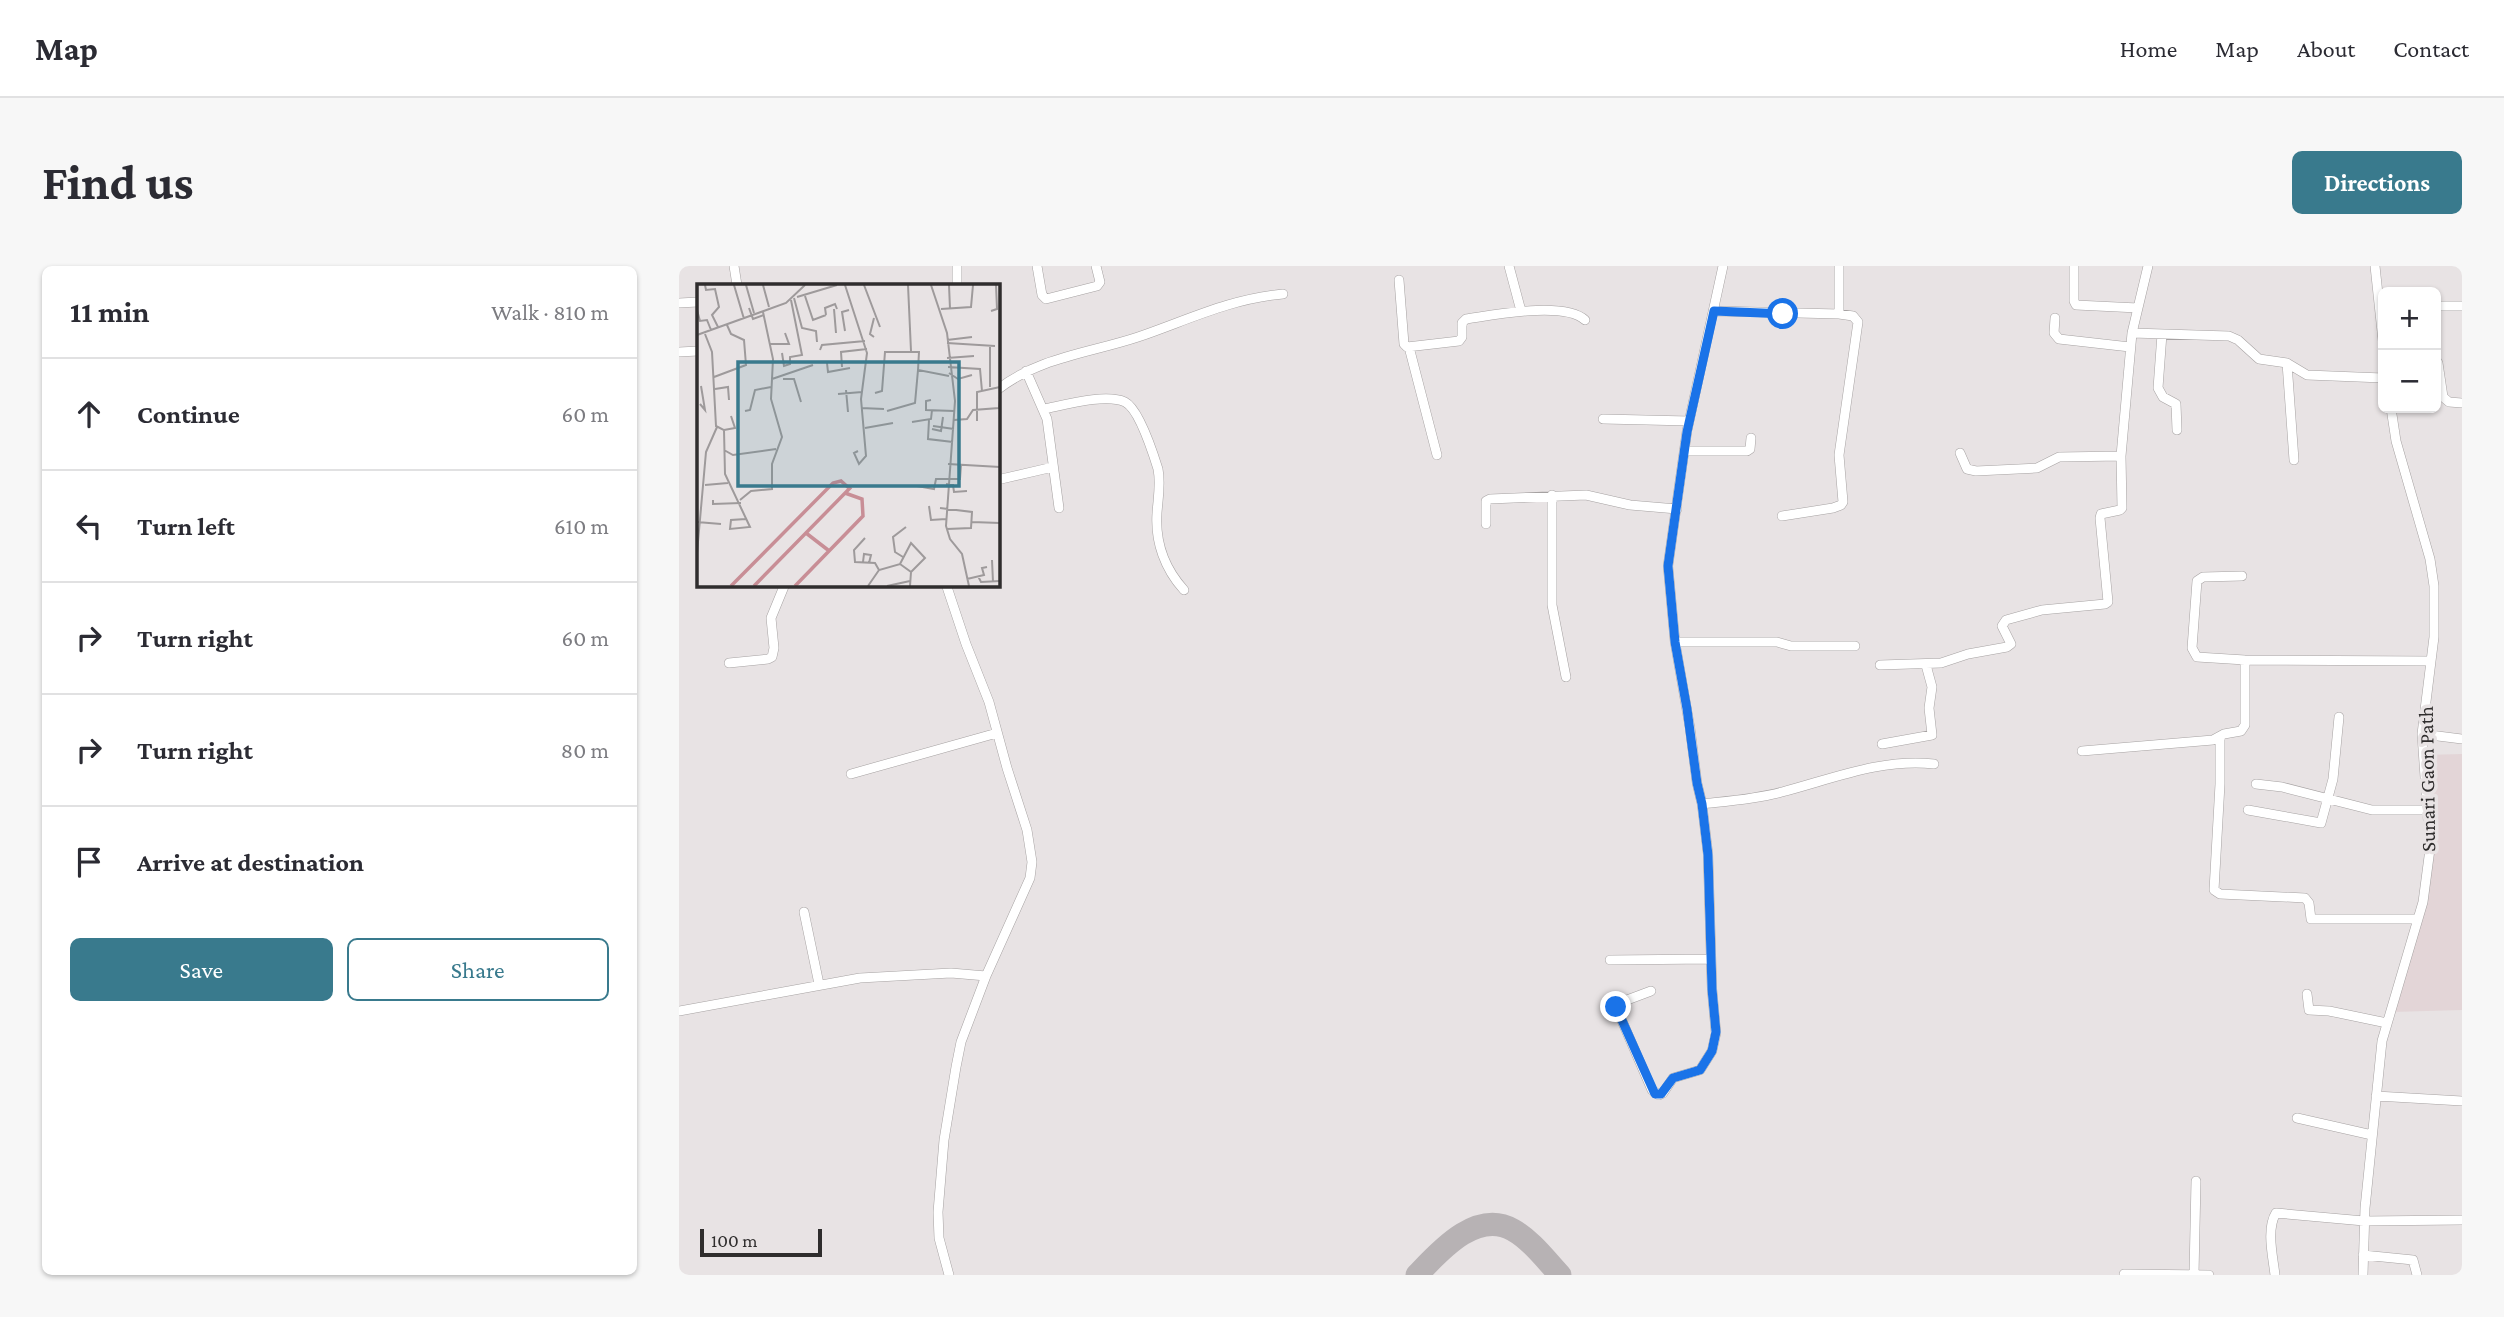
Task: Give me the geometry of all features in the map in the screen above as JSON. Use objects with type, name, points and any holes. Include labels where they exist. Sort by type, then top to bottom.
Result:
[{"type":"street","points":[[734,266],[737,284]]},
{"type":"street","points":[[957,266],[957,284]]},
{"type":"street","points":[[1037,266],[1042,295],[1046,299],[1097,286],[1100,282],[1097,266]]},
{"type":"street","points":[[1509,266],[1521,311]]},
{"type":"street","points":[[1651,991],[1619,1003],[1616,1007],[1652,1090],[1659,1095],[1673,1078],[1700,1070],[1712,1051],[1716,1032],[1708,855],[1675,642],[1668,566],[1689,421],[1723,266]]},
{"type":"street","points":[[1839,266],[1839,314]]},
{"type":"street","points":[[2074,266],[2076,305],[2138,308]]},
{"type":"street","points":[[1880,665],[1926,665],[2009,647],[2010,642],[2003,626],[2005,620],[2042,610],[2107,603],[2100,515],[2122,508],[2121,456],[2130,347],[2148,266]]},
{"type":"street","points":[[2375,266],[2378,287]]},
{"type":"street","points":[[1399,280],[1404,344],[1409,347],[1459,341],[1462,337],[1462,323],[1466,319],[1521,311],[1574,313],[1584,320]]},
{"type":"street","points":[[999,389],[1026,371],[1137,337],[1210,308],[1244,299],[1283,294]]},
{"type":"street","points":[[679,303],[697,302]]},
{"type":"street","points":[[2441,306],[2462,306]]},
{"type":"street","points":[[1714,311],[1839,314],[1857,319],[1839,455],[1843,502],[1833,508],[1782,516]]},
{"type":"street","points":[[2055,318],[2054,333],[2059,339],[2130,347]]},
{"type":"street","points":[[2132,333],[2234,337],[2259,359],[2287,363],[2307,375],[2378,378]]},
{"type":"street","points":[[2162,334],[2158,388],[2163,397],[2177,407],[2177,430]]},
{"type":"street","points":[[1409,347],[1437,455]]},
{"type":"street","points":[[679,352],[697,351]]},
{"type":"street","points":[[2287,363],[2294,460]]},
{"type":"street","points":[[1026,371],[1044,409],[1059,508]]},
{"type":"street","points":[[2441,383],[2443,397],[2449,402],[2462,403]]},
{"type":"street","points":[[1044,409],[1106,399],[1120,400],[1131,407],[1158,469],[1160,480],[1157,527],[1162,553],[1168,568],[1184,590]]},
{"type":"street","name":"Sunari Gaon Path","points":[[2363,1275],[2364,1222],[2382,1041],[2423,902],[2428,866],[2429,810],[2422,734],[2435,622],[2433,573],[2396,441],[2392,413]]},
{"type":"street","points":[[1603,419],[1689,421]]},
{"type":"street","points":[[1684,451],[1747,452],[1751,438]]},
{"type":"street","points":[[1959,453],[1967,469],[1976,471],[2037,468],[2059,457],[2121,456]]},
{"type":"street","points":[[999,480],[1053,467]]},
{"type":"street","points":[[1486,524],[1487,499],[1552,495],[1596,496],[1630,505],[1677,509]]},
{"type":"street","points":[[1552,495],[1552,605],[1566,677]]},
{"type":"street","points":[[2242,576],[2203,578],[2197,581],[2192,648],[2194,655],[2200,658],[2245,660],[2430,662]]},
{"type":"street","points":[[729,663],[772,657],[774,648],[771,618],[784,586]]},
{"type":"street","points":[[947,586],[989,702],[1027,830],[1032,862],[1030,878],[1022,899],[986,976],[961,1042],[944,1140],[938,1212],[939,1238],[949,1275]]},
{"type":"street","points":[[1675,642],[1777,642],[1791,646],[1855,646]]},
{"type":"street","points":[[2082,751],[2213,740],[2224,734],[2241,731],[2244,728],[2245,660]]},
{"type":"street","points":[[1882,744],[1932,735],[1929,708],[1932,687],[1926,665]]},
{"type":"street","points":[[2248,810],[2320,824],[2335,766],[2339,717]]},
{"type":"street","points":[[851,774],[997,733]]},
{"type":"street","points":[[2422,734],[2462,738]]},
{"type":"street","points":[[2220,737],[2214,890],[2220,894],[2305,898],[2309,902],[2308,914],[2311,919],[2417,919]]},
{"type":"street","points":[[1702,804],[1780,792],[1892,764],[1934,764]]},
{"type":"street","points":[[2256,784],[2282,787],[2372,810],[2429,810]]},
{"type":"street","points":[[804,912],[820,984]]},
{"type":"street","points":[[1610,960],[1711,959]]},
{"type":"street","points":[[679,1011],[820,984],[906,975],[951,973],[986,976]]},
{"type":"street","points":[[2307,994],[2309,1010],[2329,1011],[2387,1023]]},
{"type":"street","points":[[2376,1096],[2462,1101]]},
{"type":"street","points":[[2297,1118],[2372,1135]]},
{"type":"street","points":[[2194,1274],[2196,1181]]},
{"type":"street","points":[[2275,1275],[2271,1236],[2276,1213],[2364,1222],[2462,1220]]},
{"type":"street","points":[[2363,1255],[2411,1259],[2416,1263],[2417,1275]]},
{"type":"street","points":[[2124,1274],[2209,1275]]},
{"type":"shaded area","points":[[2462,754],[2462,1010],[2392,1012],[2423,912],[2433,834],[2424,755]]},
{"type":"taxiway","points":[[1417,1275],[1459,1236],[1485,1225],[1499,1225],[1520,1234],[1560,1275]]},
{"type":"route","points":[[1616,1007],[1655,1094],[1661,1094],[1673,1078],[1700,1070],[1712,1051],[1716,1021],[1712,989],[1708,855],[1675,642],[1669,551],[1687,432],[1714,311],[1783,314]]}]
